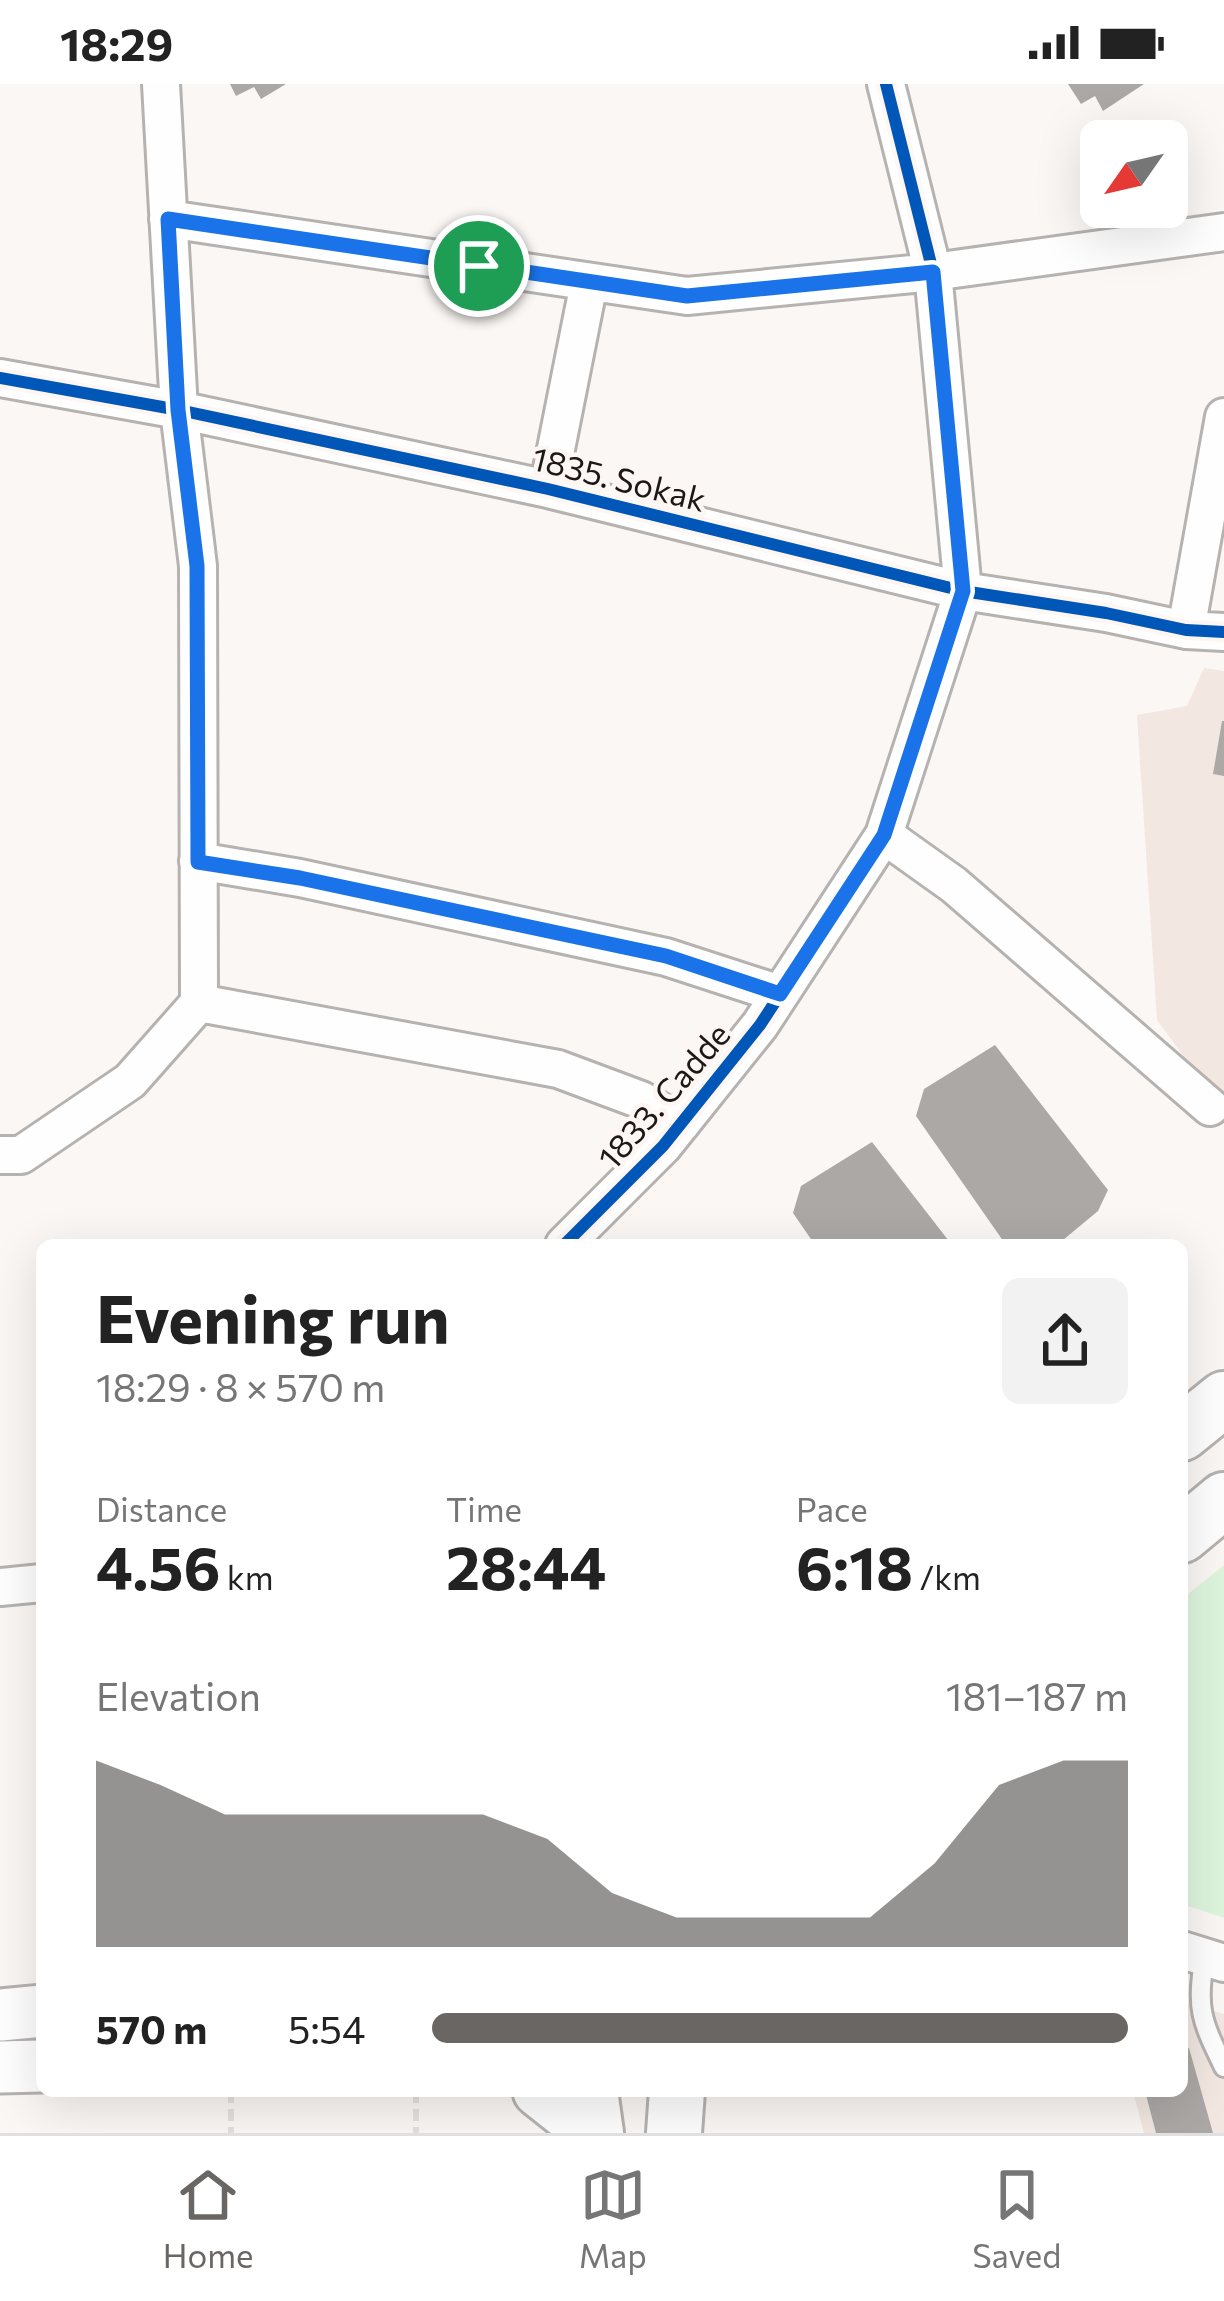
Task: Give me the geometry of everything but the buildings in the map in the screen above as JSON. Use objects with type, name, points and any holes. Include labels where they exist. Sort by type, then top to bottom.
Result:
[{"type":"main road","points":[[1188,1428],[1224,1399]]},
{"type":"main road","points":[[1188,1530],[1224,1500]]},
{"type":"main road","points":[[0,2014],[36,2011]]},
{"type":"main road","points":[[0,2067],[36,2066]]},
{"type":"main road","points":[[547,2097],[594,2133]]},
{"type":"main road","points":[[591,2097],[594,2133]]},
{"type":"main road","points":[[674,2133],[677,2097]]},
{"type":"street","points":[[0,1155],[21,1155],[130,1081],[199,1003],[197,566],[178,410],[161,84]]},
{"type":"street","name":"1833. Cadde","points":[[570,1239],[681,1124],[780,994],[884,835],[963,591],[933,272],[886,84]]},
{"type":"street","points":[[168,219],[687,296],[933,272],[1224,232]]},
{"type":"street","points":[[548,489],[589,283]]},
{"type":"street","name":"1835. Sokak","points":[[0,378],[178,410],[548,489],[963,591],[1224,632]]},
{"type":"street","points":[[1186,629],[1224,417]]},
{"type":"street","points":[[884,835],[954,885],[1210,1107]]},
{"type":"street","points":[[198,862],[300,878],[666,956],[780,994]]},
{"type":"street","points":[[199,1003],[558,1070],[641,1100],[681,1124]]},
{"type":"street","points":[[0,1587],[36,1584]]},
{"type":"lane","points":[[1204,1957],[1198,2005],[1224,2067]]},
{"type":"path","points":[[231,2097],[232,2133]]},
{"type":"path","points":[[416,2097],[416,2133]]},
{"type":"shaded area","points":[[1204,668],[1224,671],[1224,1111],[1157,1020],[1137,715],[1187,706]]},
{"type":"shaded area","points":[[1188,2003],[1224,2014],[1224,2133],[1144,2133],[1135,2097],[1188,2097]]},
{"type":"green space","points":[[1224,1565],[1224,1918],[1188,1906],[1188,1594]]},
{"type":"cycle path","points":[[570,1239],[663,1146],[760,1025],[884,835],[963,591],[933,272],[886,84]]},
{"type":"cycle path","points":[[0,378],[179,410],[548,489],[963,591],[1186,630],[1224,632]]},
{"type":"route","points":[[168,219],[479,266],[687,296],[933,272],[963,591],[884,835],[780,994],[666,956],[300,878],[198,862],[197,566],[178,410],[168,219]]}]
